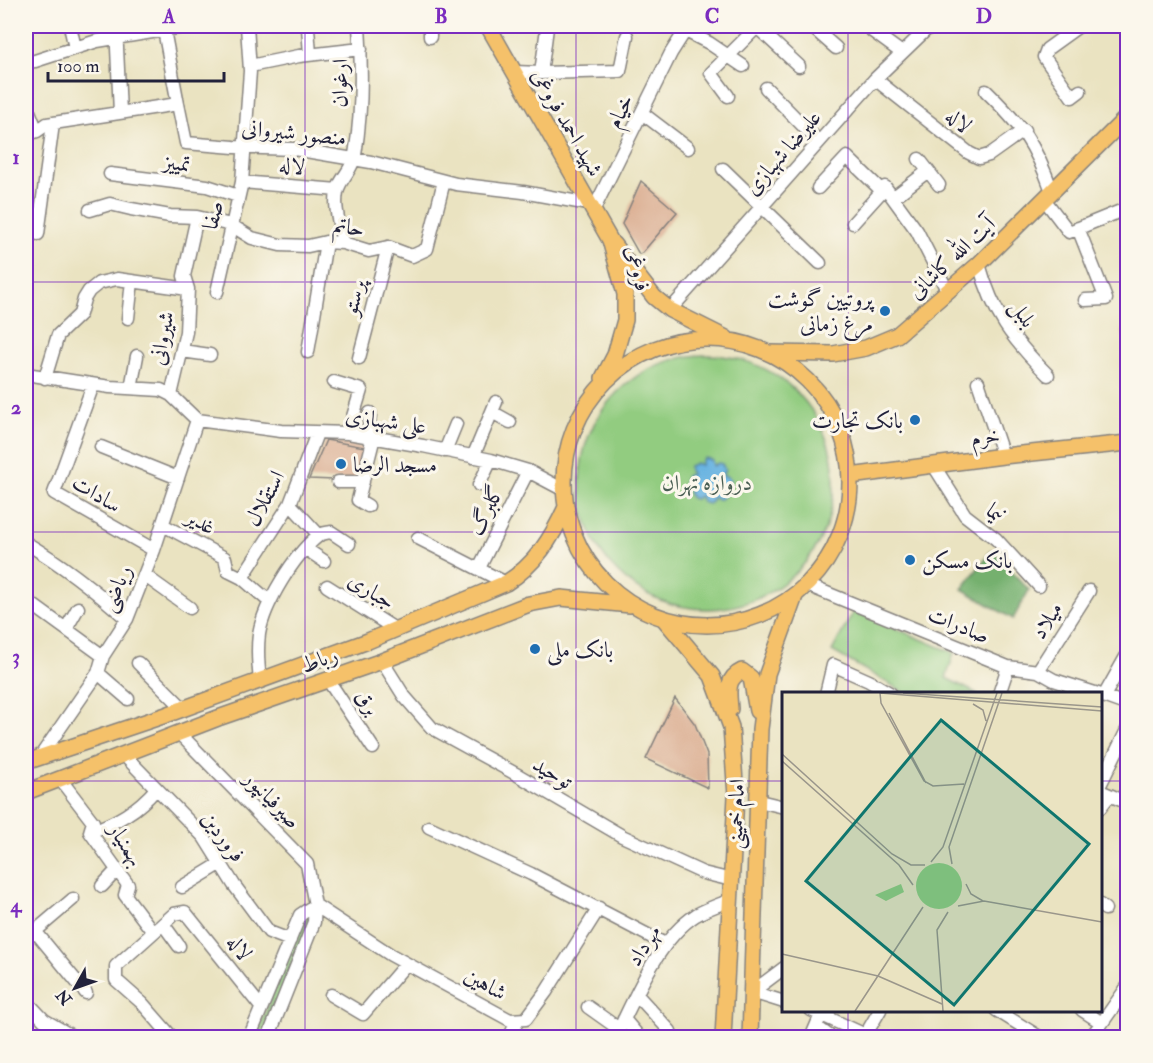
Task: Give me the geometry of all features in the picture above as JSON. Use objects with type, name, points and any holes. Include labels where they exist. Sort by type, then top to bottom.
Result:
[{"type":"main road","name":"شهید احمد فروغی","points":[[488,26],[610,240]]},
{"type":"main road","name":"آیت الله کاشانی","points":[[767,353],[833,354],[866,348],[897,335],[979,264],[1128,116]]},
{"type":"main road","name":"فروغی","points":[[610,240],[654,297],[670,310],[734,342]]},
{"type":"main road","name":"فروغی","points":[[596,391],[615,355],[625,320],[624,290],[610,240]]},
{"type":"main road","points":[[624,290],[637,292],[644,285]]},
{"type":"main road","points":[[698,339],[734,342],[767,353],[797,372],[821,396],[831,411],[841,434],[848,459],[850,476],[847,511],[837,543],[819,572],[795,596],[765,614],[732,624],[698,626],[664,619],[633,605],[606,584],[584,557],[573,533],[566,507],[564,490],[566,454],[570,437],[585,405],[596,391],[623,366],[663,346],[698,339]]},
{"type":"main road","name":"خرم","points":[[850,476],[1003,456],[1128,443]]},
{"type":"main road","name":"رباط","points":[[30,759],[184,709],[395,629],[506,583],[521,573],[540,552],[555,530],[566,507]]},
{"type":"main road","name":"امام خمینی","points":[[750,1038],[760,729],[767,674],[795,596]]},
{"type":"main road","name":"رباط","points":[[26,792],[179,733],[382,661],[529,604],[561,598],[633,605]]},
{"type":"main road","name":"امام خمینی","points":[[664,619],[712,676],[731,727],[736,796],[723,1038]]},
{"type":"main road","points":[[731,727],[729,682],[734,675],[742,671],[751,678],[760,729]]},
{"type":"main road","points":[[166,715],[179,733]]},
{"type":"street","points":[[70,26],[75,48]]},
{"type":"street","points":[[26,62],[75,48],[117,32],[164,30],[189,26]]},
{"type":"street","name":"صفا","points":[[217,292],[242,182],[250,66],[247,26]]},
{"type":"street","name":"ارغوان","points":[[343,243],[335,199],[354,159],[359,127],[361,49],[359,26]]},
{"type":"street","points":[[728,96],[711,73],[757,26],[799,66]]},
{"type":"street","points":[[811,26],[837,48]]},
{"type":"street","name":"علیرضا شهبازی","points":[[670,310],[874,79],[930,26]]},
{"type":"street","points":[[1079,26],[1047,49],[1044,57],[1072,97],[1080,91]]},
{"type":"street","points":[[308,28],[310,54]]},
{"type":"street","points":[[541,73],[547,28]]},
{"type":"street","points":[[680,28],[743,66]]},
{"type":"street","name":"خیام","points":[[591,207],[642,112],[671,53],[680,28]]},
{"type":"street","points":[[26,104],[31,133],[47,124],[178,104],[164,30]]},
{"type":"street","points":[[872,31],[902,53]]},
{"type":"street","points":[[117,32],[120,113]]},
{"type":"street","points":[[514,72],[620,70],[627,36]]},
{"type":"street","points":[[250,66],[310,54],[361,49]]},
{"type":"street","name":"لاله","points":[[874,79],[969,153],[979,158],[989,155],[1024,130]]},
{"type":"street","points":[[766,88],[819,142]]},
{"type":"street","name":"لاله","points":[[986,91],[1024,130],[1036,150],[1048,195],[1069,232],[1078,228]]},
{"type":"street","name":"منصور شیروانی","points":[[178,104],[186,142],[294,149],[354,159],[444,181],[591,207]]},
{"type":"street","points":[[642,112],[688,148]]},
{"type":"street","points":[[38,234],[53,124]]},
{"type":"street","points":[[818,188],[847,157],[882,190]]},
{"type":"street","points":[[919,159],[939,185]]},
{"type":"street","points":[[723,169],[820,263]]},
{"type":"street","points":[[894,197],[928,171]]},
{"type":"street","name":"تمییز","points":[[110,174],[207,186],[238,196]]},
{"type":"street","name":"حاتم","points":[[90,210],[110,204],[170,216],[197,217],[231,225],[252,238],[280,245],[308,246],[326,242],[343,243],[369,251],[388,247],[412,256],[427,249],[444,181]]},
{"type":"street","name":"لاله","points":[[242,182],[338,190]]},
{"type":"street","points":[[853,224],[885,187],[917,231],[948,292]]},
{"type":"street","points":[[1085,300],[1106,299],[1078,228],[1128,208]]},
{"type":"street","name":"شیروانی","points":[[171,395],[186,332],[188,289],[183,276],[197,217]]},
{"type":"street","points":[[308,352],[326,242]]},
{"type":"street","name":"پرستو","points":[[359,358],[388,247]]},
{"type":"street","name":"بلبل","points":[[979,264],[987,293],[1006,328],[1025,352],[1048,375]]},
{"type":"street","points":[[45,378],[58,335],[80,314],[84,299],[89,291],[99,283],[117,279],[188,289]]},
{"type":"street","points":[[128,318],[132,281]]},
{"type":"street","points":[[182,351],[210,355]]},
{"type":"street","points":[[131,388],[137,356]]},
{"type":"street","points":[[26,374],[93,385],[161,390],[171,395],[197,420]]},
{"type":"street","points":[[334,382],[361,390],[348,433]]},
{"type":"street","points":[[978,382],[1003,456]]},
{"type":"street","name":"سادات","points":[[93,385],[54,493],[154,550]]},
{"type":"street","points":[[473,457],[494,407],[510,422]]},
{"type":"street","points":[[368,506],[358,500],[372,445],[368,438],[370,413]]},
{"type":"street","name":"علی شهبازی","points":[[197,420],[281,431],[348,433],[445,451],[491,460],[528,471],[564,490]]},
{"type":"street","name":"ریاضی","points":[[30,759],[98,673],[103,656],[127,619],[163,525],[197,420]]},
{"type":"street","points":[[445,451],[456,424]]},
{"type":"street","name":"استقلال","points":[[242,578],[290,504],[317,433]]},
{"type":"street","points":[[101,447],[178,478]]},
{"type":"street","points":[[479,484],[491,460]]},
{"type":"street","name":"نیما","points":[[934,466],[966,515],[996,539],[1039,586]]},
{"type":"street","name":"گلبرگ","points":[[479,568],[528,471]]},
{"type":"street","points":[[338,482],[363,482]]},
{"type":"street","points":[[290,504],[319,535]]},
{"type":"street","name":"غدیر","points":[[163,525],[225,558],[228,571],[242,578],[270,602]]},
{"type":"street","points":[[260,680],[257,659],[260,632],[270,602],[285,574],[319,535],[331,532],[349,544]]},
{"type":"street","points":[[418,538],[506,583]]},
{"type":"street","points":[[26,543],[55,560],[90,586],[127,619]]},
{"type":"street","points":[[306,549],[324,561]]},
{"type":"street","points":[[144,575],[190,608]]},
{"type":"street","name":"صادرات","points":[[807,585],[1008,667],[1038,671],[1083,692]]},
{"type":"street","name":"جباری","points":[[327,586],[395,629]]},
{"type":"street","name":"میلاد","points":[[1038,671],[1089,591]]},
{"type":"street","points":[[26,600],[103,656]]},
{"type":"street","points":[[66,629],[78,608]]},
{"type":"street","points":[[1102,693],[1126,657]]},
{"type":"street","name":"توحید","points":[[382,661],[404,696],[432,728],[622,836],[702,873],[732,880]]},
{"type":"street","points":[[138,663],[184,709]]},
{"type":"street","points":[[826,692],[833,665],[870,681],[886,692]]},
{"type":"street","points":[[1000,692],[1008,667]]},
{"type":"street","points":[[98,673],[128,699]]},
{"type":"street","name":"برق","points":[[328,680],[373,748]]},
{"type":"street","name":"صادرات","points":[[1102,695],[1128,705]]},
{"type":"street","points":[[1102,783],[1128,728]]},
{"type":"street","name":"صیرفیانپور","points":[[179,733],[307,864],[315,905]]},
{"type":"street","name":"فروردین","points":[[123,754],[204,837],[220,864],[269,932],[290,940]]},
{"type":"street","name":"بهمنیار","points":[[60,779],[93,822],[90,832],[128,885],[125,895],[158,928]]},
{"type":"street","points":[[90,832],[117,822],[132,813],[156,789]]},
{"type":"street","points":[[1105,794],[1128,803]]},
{"type":"street","points":[[759,801],[782,807]]},
{"type":"street","points":[[429,827],[599,908],[665,944]]},
{"type":"street","points":[[182,887],[220,864]]},
{"type":"street","points":[[102,886],[117,870]]},
{"type":"street","points":[[73,899],[30,935],[86,993]]},
{"type":"street","name":"مهرداد","points":[[619,1028],[672,935],[696,915],[730,900]]},
{"type":"street","points":[[249,1038],[300,915],[315,905]]},
{"type":"street","points":[[268,1038],[314,922],[315,905]]},
{"type":"street","name":"شاهین","points":[[315,905],[406,964],[510,1020],[526,1019],[546,992],[599,908]]},
{"type":"street","name":"لاله","points":[[158,928],[174,914],[185,912],[261,1007]]},
{"type":"street","points":[[168,1038],[170,1035],[142,1003],[116,980],[116,966],[158,928],[179,946]]},
{"type":"street","points":[[331,994],[363,1014],[406,964]]},
{"type":"street","points":[[752,992],[782,970]]},
{"type":"street","points":[[1090,1038],[1128,986]]},
{"type":"street","points":[[752,992],[782,1001]]},
{"type":"street","points":[[637,995],[670,1031]]},
{"type":"street","points":[[26,1001],[44,1020],[75,1038]]},
{"type":"street","points":[[588,1007],[619,1028],[640,1038]]},
{"type":"street","points":[[832,1038],[814,1032],[819,1012],[869,1036],[880,1012]]},
{"type":"street","points":[[998,1012],[1041,1038]]},
{"type":"street","points":[[1084,1012],[1102,1023]]},
{"type":"street","points":[[509,1038],[518,1020]]},
{"type":"street","points":[[39,1038],[52,1025]]},
{"type":"green space","name":"دروازه تهران","points":[[695,355],[719,355],[756,364],[778,376],[797,392],[813,411],[825,433],[832,457],[834,482],[832,507],[825,531],[813,553],[797,572],[778,588],[756,600],[719,609],[695,609],[658,600],[636,588],[609,563],[589,531],[585,519],[580,494],[580,470],[589,433],[601,411],[626,384],[658,364],[670,360]]},
{"type":"green space","points":[[992,550],[1029,590],[1013,619],[962,589]]},
{"type":"green space","points":[[854,611],[954,653],[946,678],[974,692],[904,692],[832,651]]},
{"type":"green space","points":[[311,913],[310,922],[263,1037],[255,1038],[303,919]]},
{"type":"water","points":[[705,458],[712,460],[713,466],[718,463],[722,464],[725,470],[722,475],[730,480],[728,487],[722,488],[724,496],[718,500],[713,497],[708,504],[702,502],[700,496],[695,499],[691,498],[688,492],[691,487],[684,482],[686,476],[691,474],[689,466],[696,463],[701,465]]},
{"type":"building","points":[[641,181],[677,212],[639,254],[622,224]]},
{"type":"building","points":[[1128,328],[1128,346],[1127,346],[1121,330]]},
{"type":"building","name":"مسجد الرضا","points":[[326,440],[370,448],[361,481],[309,479]]},
{"type":"building","points":[[675,698],[695,724],[707,755],[708,788],[646,759]]},
{"type":"place","name":"پروتیین گوشت مرغ زمانی","points":[[885,311]]},
{"type":"place","name":"بانک تجارت","points":[[915,420]]},
{"type":"place","name":"مسجد الرضا","points":[[341,464]]},
{"type":"place","name":"بانک مسکن","points":[[910,560]]},
{"type":"place","name":"بانک ملی","points":[[535,649]]}]
